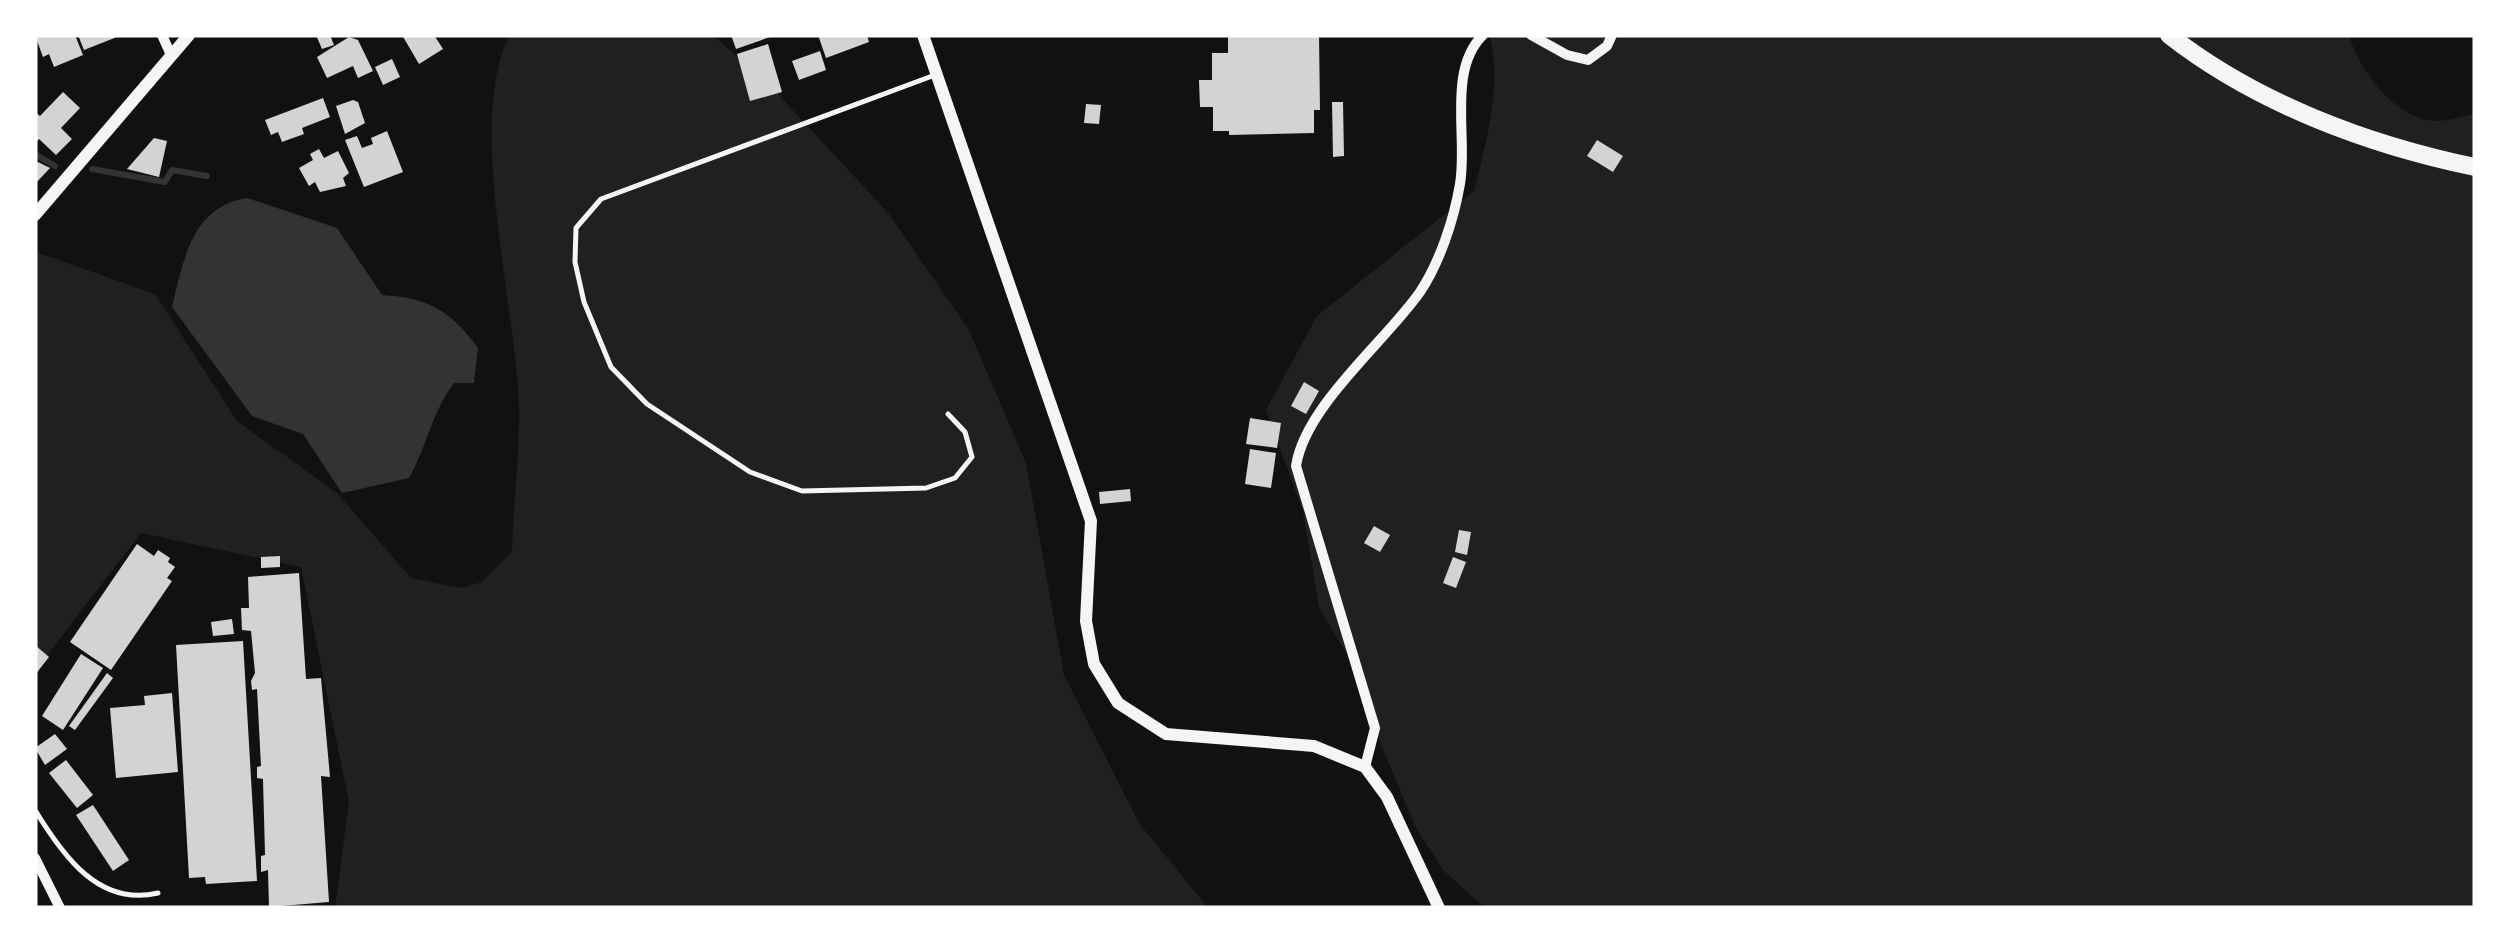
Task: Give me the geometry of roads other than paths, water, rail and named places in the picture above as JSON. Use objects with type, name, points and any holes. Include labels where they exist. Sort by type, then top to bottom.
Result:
[{"type":"highway","points":[[2169,35],[2216,71],[2316,116],[2404,152],[2475,167]]},
{"type":"street","points":[[162,35],[171,55]]},
{"type":"street","points":[[35,215],[189,35]]},
{"type":"street","points":[[923,35],[1090,521],[1086,621],[1094,664],[1118,703],[1166,734],[1314,746],[1365,766],[1387,797],[1439,908]]},
{"type":"street","points":[[1365,766],[1375,728],[1296,466],[1312,425],[1422,290],[1445,240],[1460,182],[1466,64],[1483,35]]},
{"type":"street","points":[[1531,35],[1567,55],[1588,60],[1607,46],[1612,35]]},
{"type":"street","points":[[35,858],[60,908]]},
{"type":"lane","points":[[935,74],[601,198],[576,228],[576,262],[584,302],[602,344],[629,389],[750,472],[802,492],[926,488],[944,483],[972,457],[965,432],[948,414]]},
{"type":"lane","points":[[35,810],[49,834],[98,887],[133,899],[158,893]]},
{"type":"waterway","points":[[35,154],[55,166]]},
{"type":"waterway","points":[[92,169],[165,182],[172,170],[207,176]]}]
